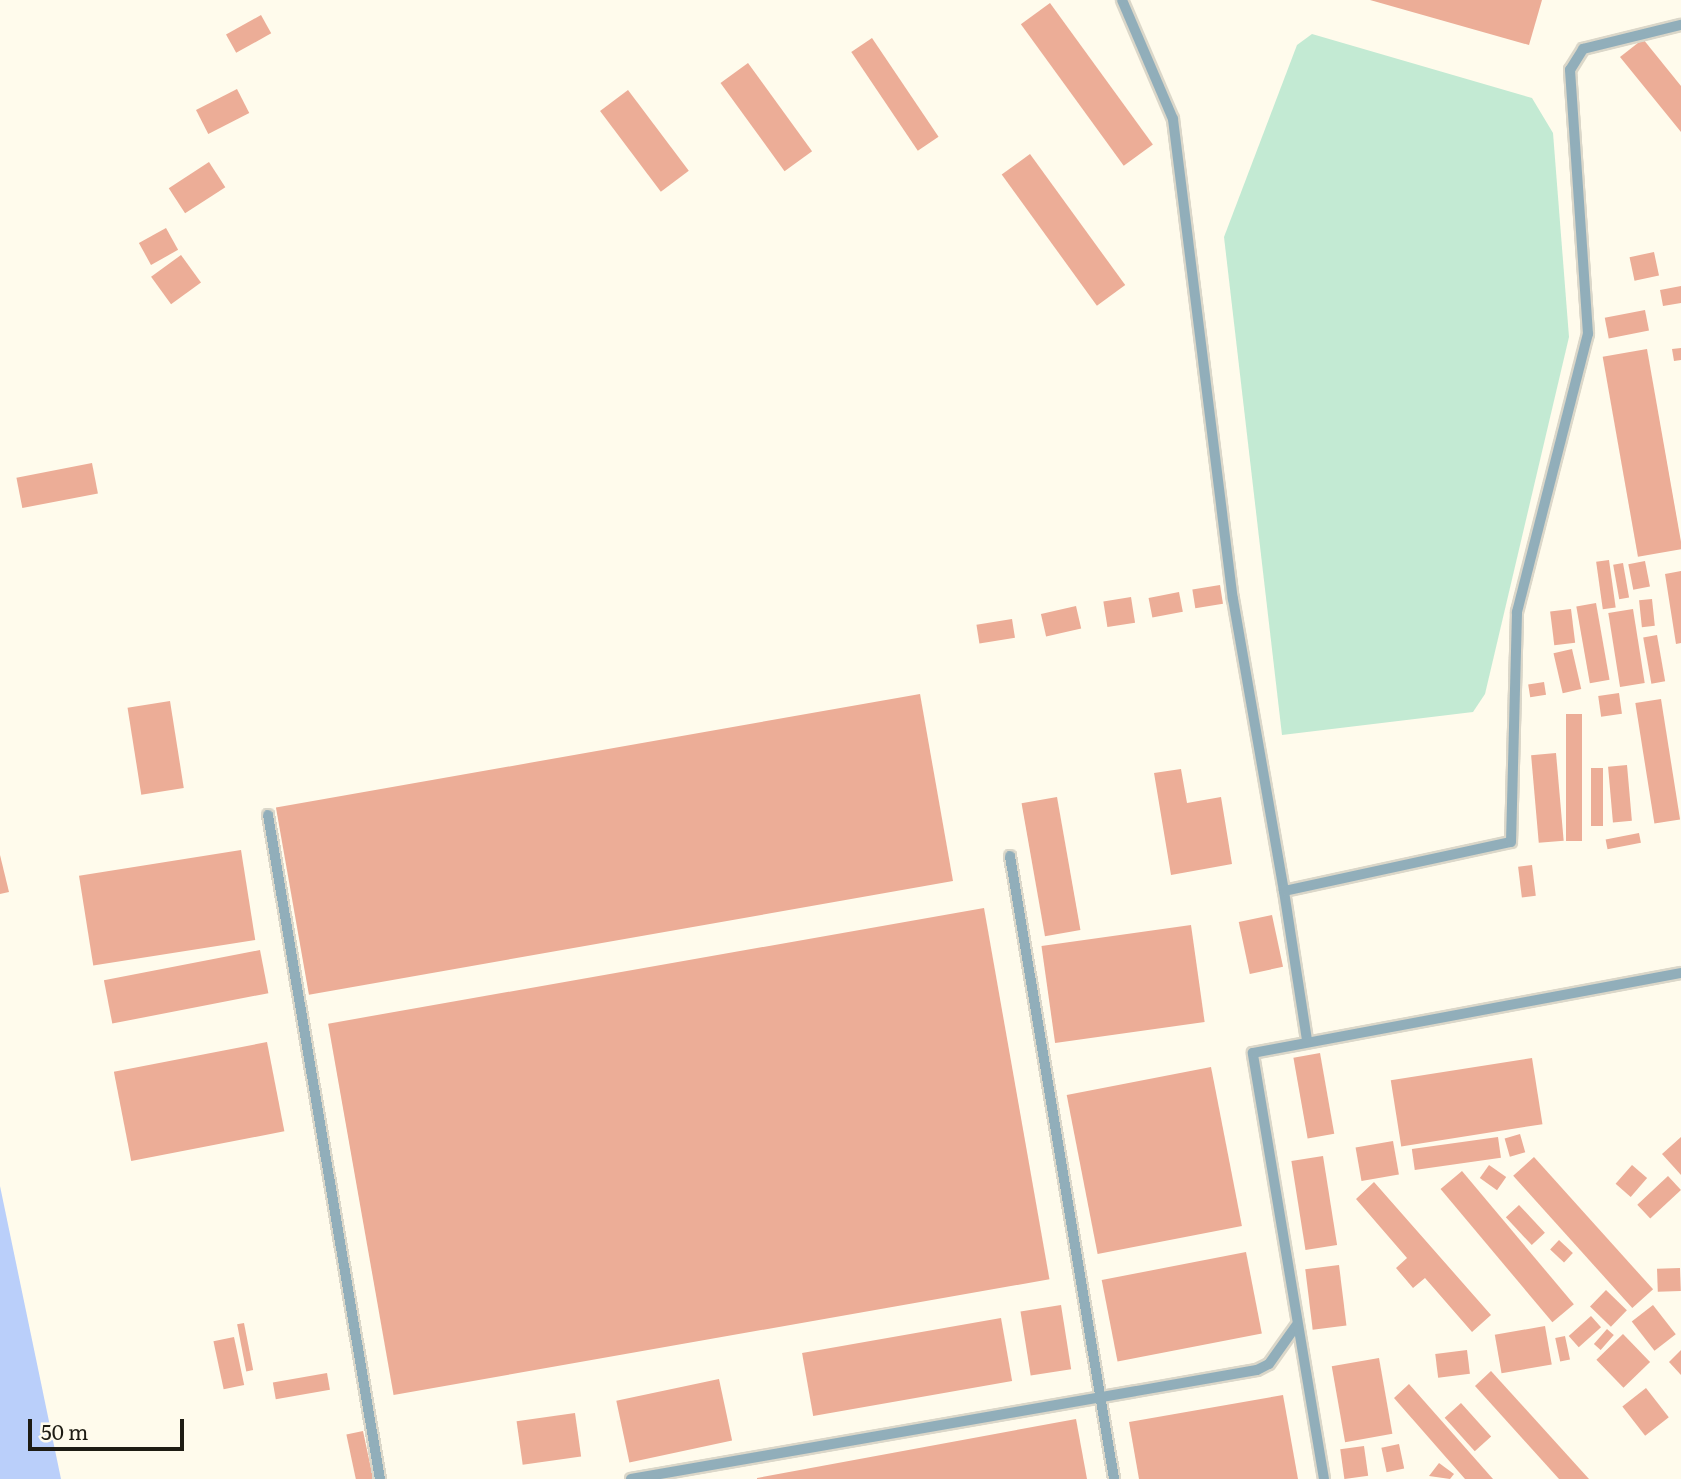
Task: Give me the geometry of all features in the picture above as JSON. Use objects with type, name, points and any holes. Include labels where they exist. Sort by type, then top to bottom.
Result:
[{"type":"lane","points":[[1122,0],[1172,119],[1233,599],[1307,1040]]},
{"type":"lane","points":[[1284,891],[1511,842],[1517,612],[1588,334],[1570,70],[1583,49],[1681,25]]},
{"type":"lane","points":[[268,815],[380,1479]]},
{"type":"lane","points":[[1010,856],[1114,1479]]},
{"type":"lane","points":[[1324,1479],[1252,1059],[1258,1049],[1681,973]]},
{"type":"lane","points":[[631,1479],[1100,1394],[1257,1370],[1269,1364],[1296,1326]]},
{"type":"green space","points":[[1312,34],[1532,98],[1553,133],[1569,337],[1485,694],[1473,712],[1282,735],[1224,237],[1297,45]]},
{"type":"water","points":[[0,1186],[61,1479],[0,1479]]},
{"type":"building","points":[[1370,0],[1542,0],[1529,45]]},
{"type":"building","points":[[1050,3],[1153,145],[1124,166],[1021,24]]},
{"type":"building","points":[[261,15],[271,33],[236,53],[226,34]]},
{"type":"building","points":[[872,38],[939,137],[918,151],[851,52]]},
{"type":"building","points":[[1643,39],[1681,86],[1681,132],[1620,57]]},
{"type":"building","points":[[748,63],[812,151],[785,171],[720,83]]},
{"type":"building","points":[[237,89],[249,113],[208,134],[196,110]]},
{"type":"building","points":[[628,90],[689,171],[661,192],[600,111]]},
{"type":"building","points":[[1030,154],[1125,285],[1097,306],[1002,175]]},
{"type":"building","points":[[209,162],[225,187],[185,213],[169,188]]},
{"type":"building","points":[[166,228],[178,250],[151,265],[139,243]]},
{"type":"building","points":[[1654,252],[1659,275],[1635,281],[1630,257]]},
{"type":"building","points":[[181,255],[201,283],[171,304],[151,277]]},
{"type":"building","points":[[1681,286],[1681,303],[1663,306],[1660,290]]},
{"type":"building","points":[[1645,310],[1649,331],[1609,338],[1605,318]]},
{"type":"building","points":[[1681,348],[1681,360],[1674,361],[1672,349]]},
{"type":"building","points":[[1647,349],[1681,549],[1638,557],[1603,357]]},
{"type":"building","points":[[92,463],[98,493],[22,508],[16,478]]},
{"type":"building","points":[[1609,560],[1616,608],[1603,609],[1596,562]]},
{"type":"building","points":[[1645,561],[1650,587],[1633,590],[1628,564]]},
{"type":"building","points":[[1623,563],[1629,597],[1619,599],[1613,565]]},
{"type":"building","points":[[1681,571],[1681,643],[1676,644],[1665,574]]},
{"type":"building","points":[[1220,585],[1223,604],[1195,608],[1192,589]]},
{"type":"building","points":[[1179,592],[1183,612],[1152,618],[1149,598]]},
{"type":"building","points":[[1131,597],[1135,623],[1107,627],[1103,601]]},
{"type":"building","points":[[1652,599],[1655,626],[1642,627],[1639,600]]},
{"type":"building","points":[[1596,603],[1610,680],[1590,683],[1576,606]]},
{"type":"building","points":[[1076,606],[1081,628],[1046,637],[1041,614]]},
{"type":"building","points":[[1571,609],[1575,643],[1554,645],[1550,612]]},
{"type":"building","points":[[1633,609],[1645,683],[1620,687],[1608,613]]},
{"type":"building","points":[[1012,619],[1015,638],[979,643],[976,625]]},
{"type":"building","points":[[1657,635],[1665,681],[1651,684],[1643,637]]},
{"type":"building","points":[[1572,649],[1581,689],[1563,693],[1553,653]]},
{"type":"building","points":[[1544,682],[1546,695],[1530,697],[1528,685]]},
{"type":"building","points":[[1619,693],[1622,714],[1601,717],[1598,696]]},
{"type":"building","points":[[920,694],[953,881],[309,995],[276,808]]},
{"type":"building","points":[[1661,699],[1680,819],[1654,824],[1635,703]]},
{"type":"building","points":[[170,701],[184,788],[141,795],[128,708]]},
{"type":"building","points":[[1566,714],[1582,714],[1582,841],[1566,841]]},
{"type":"building","points":[[1556,753],[1564,841],[1539,843],[1531,755]]},
{"type":"building","points":[[1627,765],[1632,821],[1613,822],[1608,767]]},
{"type":"building","points":[[1591,768],[1603,768],[1603,826],[1591,826]]},
{"type":"building","points":[[1181,769],[1187,803],[1221,797],[1232,864],[1171,875],[1154,773]]},
{"type":"building","points":[[1057,797],[1080,930],[1045,936],[1022,803]]},
{"type":"building","points":[[1639,833],[1641,843],[1608,849],[1606,839]]},
{"type":"building","points":[[241,850],[255,940],[93,966],[79,876]]},
{"type":"building","points":[[0,855],[9,892],[0,894]]},
{"type":"building","points":[[1532,865],[1536,896],[1522,897],[1518,867]]},
{"type":"building","points":[[984,908],[1049,1279],[394,1395],[328,1024]]},
{"type":"building","points":[[1272,915],[1283,967],[1250,974],[1239,922]]},
{"type":"building","points":[[1191,925],[1205,1022],[1055,1043],[1041,946]]},
{"type":"building","points":[[260,950],[268,993],[112,1024],[104,980]]},
{"type":"building","points":[[267,1042],[284,1131],[131,1161],[114,1072]]},
{"type":"building","points":[[1320,1053],[1334,1134],[1308,1138],[1293,1058]]},
{"type":"building","points":[[1532,1058],[1542,1124],[1401,1147],[1391,1080]]},
{"type":"building","points":[[1211,1067],[1242,1226],[1098,1254],[1067,1095]]},
{"type":"building","points":[[1520,1134],[1525,1152],[1510,1157],[1505,1138]]},
{"type":"building","points":[[1498,1137],[1501,1158],[1415,1170],[1412,1149]]},
{"type":"building","points":[[1681,1137],[1681,1175],[1662,1154]]},
{"type":"building","points":[[1393,1141],[1399,1174],[1361,1181],[1356,1148]]},
{"type":"building","points":[[1323,1156],[1337,1245],[1305,1250],[1291,1161]]},
{"type":"building","points":[[1534,1157],[1653,1289],[1632,1308],[1513,1176]]},
{"type":"building","points":[[1489,1165],[1506,1177],[1497,1190],[1480,1178]]},
{"type":"building","points":[[1632,1165],[1647,1178],[1631,1197],[1616,1184]]},
{"type":"building","points":[[1462,1171],[1574,1304],[1552,1322],[1441,1189]]},
{"type":"building","points":[[1668,1176],[1681,1190],[1650,1219],[1637,1205]]},
{"type":"building","points":[[1374,1182],[1491,1315],[1472,1332],[1425,1278],[1413,1288],[1396,1268],[1407,1258],[1356,1199]]},
{"type":"building","points":[[1519,1205],[1545,1233],[1532,1245],[1506,1217]]},
{"type":"building","points":[[1559,1240],[1573,1253],[1564,1262],[1550,1250]]},
{"type":"building","points":[[1246,1252],[1262,1333],[1118,1362],[1102,1280]]},
{"type":"building","points":[[1339,1265],[1346,1326],[1313,1330],[1305,1269]]},
{"type":"building","points":[[1680,1268],[1681,1291],[1658,1292],[1657,1269]]},
{"type":"building","points":[[1606,1290],[1627,1310],[1611,1327],[1590,1307]]},
{"type":"building","points":[[1061,1305],[1071,1369],[1031,1376],[1021,1311]]},
{"type":"building","points":[[1653,1305],[1676,1334],[1655,1351],[1632,1322]]},
{"type":"building","points":[[1591,1316],[1601,1327],[1579,1347],[1569,1336]]},
{"type":"building","points":[[1001,1318],[1012,1381],[813,1416],[802,1353]]},
{"type":"building","points":[[244,1323],[253,1370],[246,1371],[237,1324]]},
{"type":"building","points":[[1545,1326],[1552,1364],[1502,1373],[1495,1335]]},
{"type":"building","points":[[1607,1329],[1614,1335],[1601,1350],[1594,1344]]},
{"type":"building","points":[[1623,1334],[1650,1362],[1623,1388],[1596,1360]]},
{"type":"building","points":[[1565,1336],[1570,1359],[1560,1362],[1555,1338]]},
{"type":"building","points":[[234,1337],[244,1385],[224,1389],[213,1341]]},
{"type":"building","points":[[1467,1350],[1470,1374],[1438,1378],[1435,1354]]},
{"type":"building","points":[[1681,1350],[1681,1375],[1669,1362]]},
{"type":"building","points":[[1379,1358],[1392,1434],[1345,1442],[1332,1366]]},
{"type":"building","points":[[1491,1371],[1589,1479],[1559,1479],[1475,1386]]},
{"type":"building","points":[[327,1373],[330,1390],[276,1399],[273,1383]]},
{"type":"building","points":[[719,1379],[732,1441],[629,1462],[616,1401]]},
{"type":"building","points":[[1409,1384],[1493,1479],[1465,1479],[1394,1398]]},
{"type":"building","points":[[1646,1388],[1669,1417],[1645,1436],[1622,1406]]},
{"type":"building","points":[[1283,1395],[1298,1479],[1139,1479],[1129,1422]]},
{"type":"building","points":[[1461,1403],[1491,1436],[1475,1451],[1445,1418]]},
{"type":"building","points":[[575,1413],[581,1457],[523,1465],[517,1421]]},
{"type":"building","points":[[1076,1419],[1087,1479],[757,1479],[757,1478]]},
{"type":"building","points":[[363,1431],[373,1479],[356,1479],[346,1435]]},
{"type":"building","points":[[1399,1444],[1404,1468],[1387,1472],[1381,1448]]},
{"type":"building","points":[[1364,1446],[1368,1476],[1344,1479],[1340,1449]]},
{"type":"building","points":[[1439,1463],[1454,1474],[1450,1479],[1429,1476]]}]
